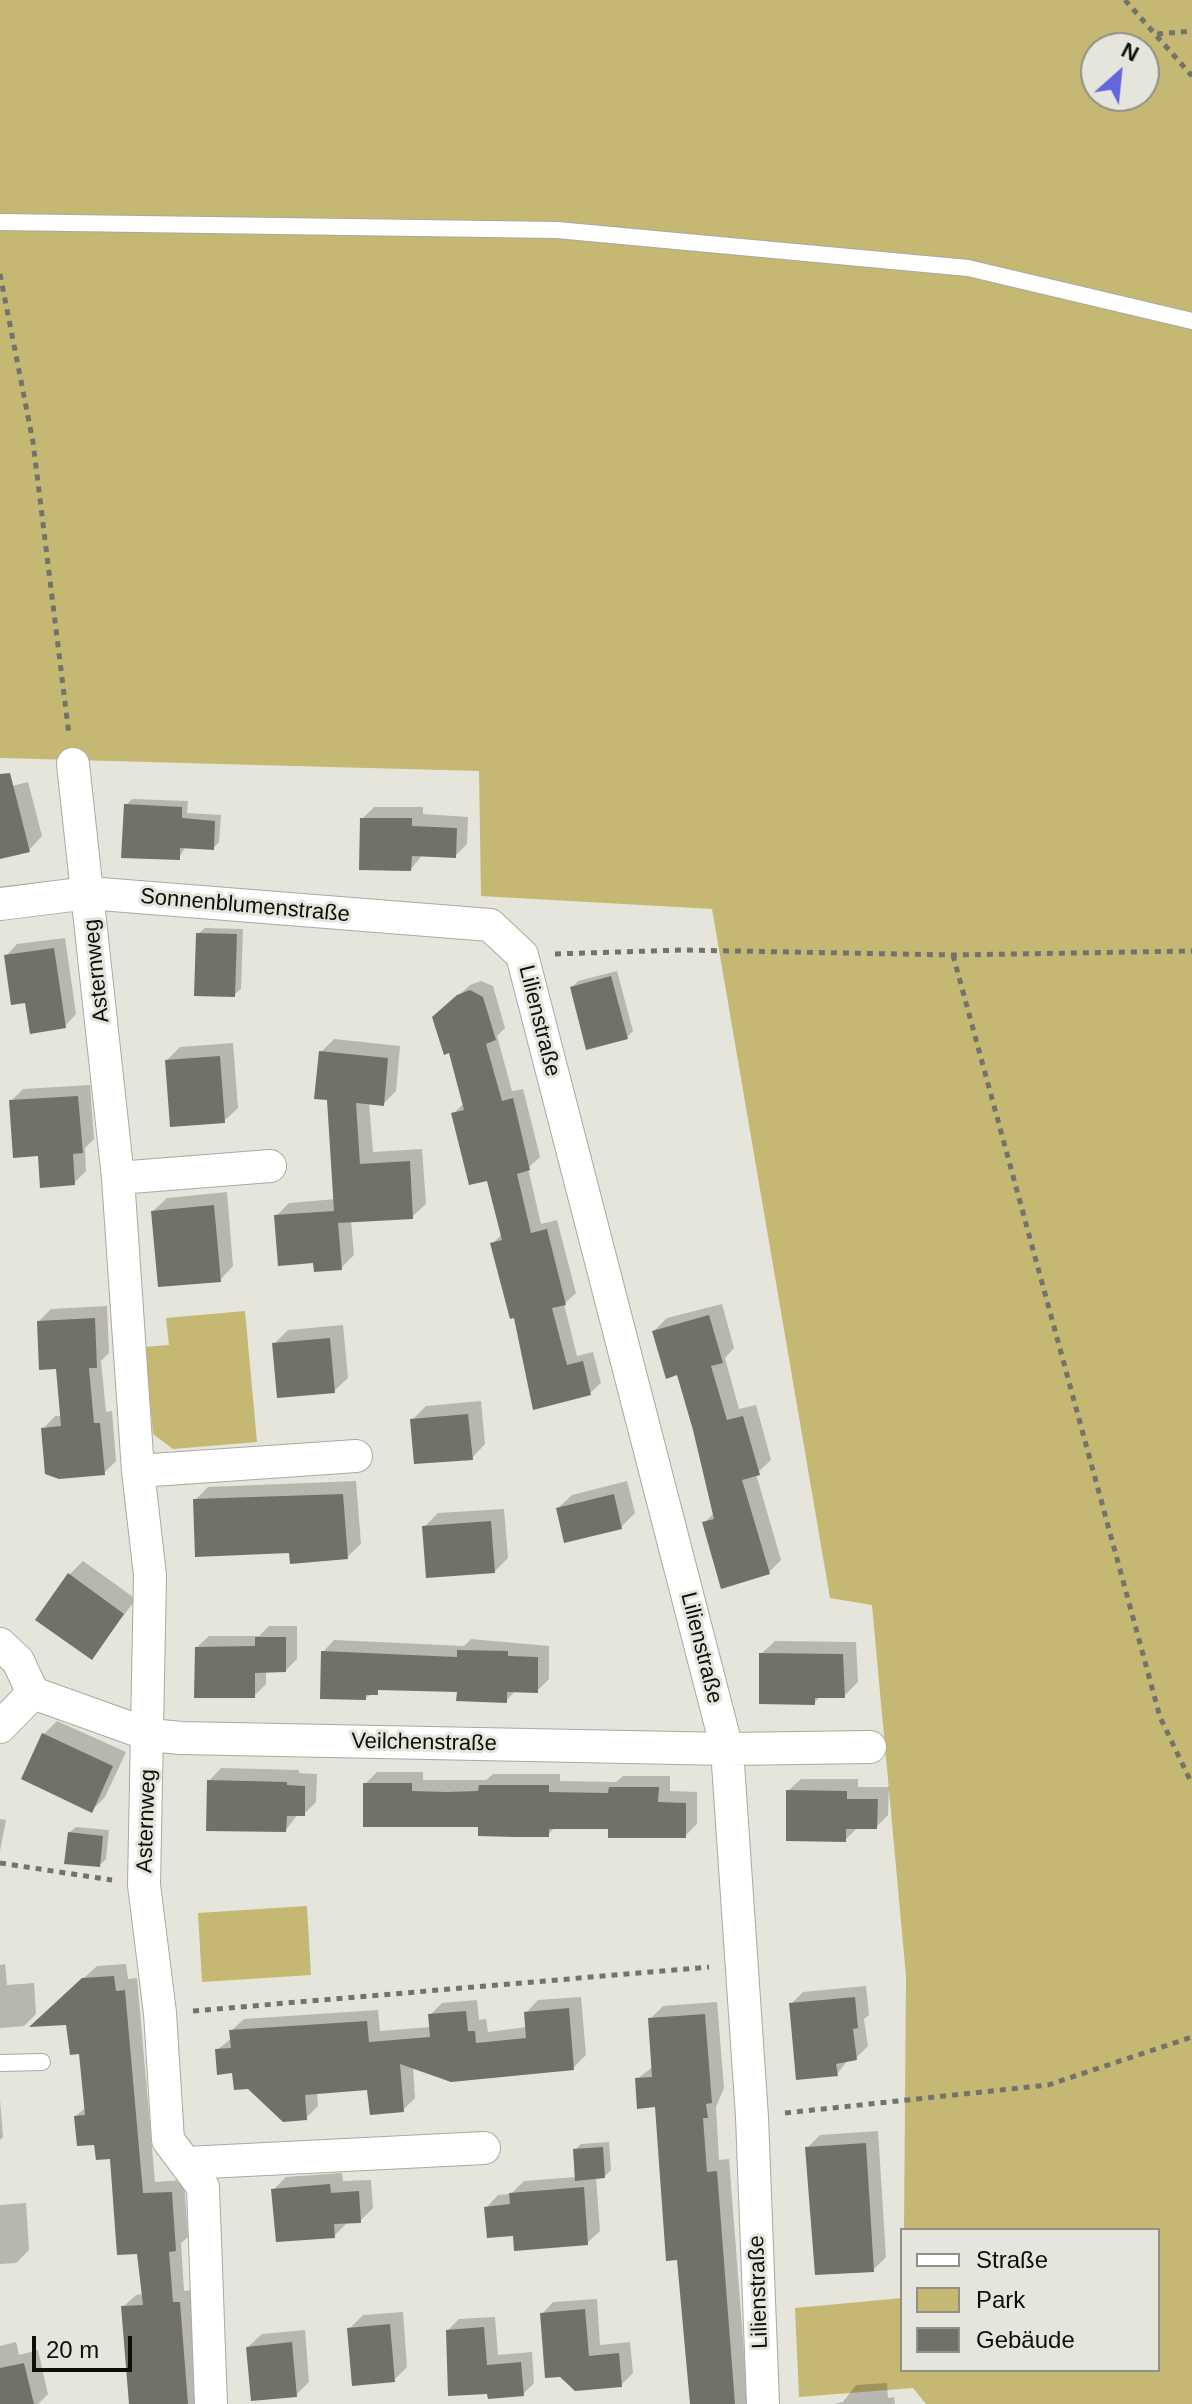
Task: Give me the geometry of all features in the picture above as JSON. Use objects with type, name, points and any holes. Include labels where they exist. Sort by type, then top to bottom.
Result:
[{"type":"street","name":"Asternweg","points":[[73,764],[118,1178],[138,1471],[150,1575],[150,1735],[144,1885],[160,2013],[168,2140],[203,2187],[211,2404]]},
{"type":"street","name":"Sonnenblumenstraße","points":[[0,904],[88,893],[490,925]]},
{"type":"street","name":"Lilienstraße","points":[[490,925],[522,955],[727,1749],[752,2117],[763,2404]]},
{"type":"street","points":[[118,1178],[270,1166]]},
{"type":"street","points":[[138,1471],[356,1456]]},
{"type":"street","points":[[0,1644],[18,1661],[33,1693],[0,1727]]},
{"type":"street","name":"Veilchenstraße","points":[[33,1693],[150,1735],[727,1749],[870,1747]]},
{"type":"street","points":[[187,2163],[484,2148]]},
{"type":"lane","points":[[0,222],[557,230],[968,268],[1192,321]]},
{"type":"lane","points":[[0,2063],[42,2062]]},
{"type":"path","points":[[1125,0],[1154,32]]},
{"type":"path","points":[[1160,34],[1192,31]]},
{"type":"path","points":[[1160,39],[1192,76]]},
{"type":"path","points":[[0,274],[33,442],[73,764]]},
{"type":"path","points":[[522,955],[681,950],[953,955],[1192,951]]},
{"type":"path","points":[[953,955],[1160,1717],[1192,1784]]},
{"type":"path","points":[[0,1863],[144,1885]]},
{"type":"path","points":[[160,2013],[742,1962]]},
{"type":"path","points":[[752,2117],[1048,2085],[1192,2037]]},
{"type":"green space","points":[[0,0],[1192,0],[1192,2404],[926,2404],[913,2388],[799,2397],[795,2308],[900,2298],[900,2372],[1160,2372],[1160,2228],[904,2228],[906,1976],[872,1605],[830,1598],[712,909],[481,896],[479,771],[0,758]]},
{"type":"green space","points":[[245,1311],[257,1442],[173,1449],[153,1434],[145,1347],[169,1345],[166,1318]]},
{"type":"green space","points":[[307,1906],[311,1975],[202,1982],[198,1913]]},
{"type":"building","points":[[10,773],[30,852],[0,859],[0,774]]},
{"type":"building","points":[[124,804],[182,807],[182,818],[215,821],[214,850],[180,848],[180,860],[121,858]]},
{"type":"building","points":[[360,818],[412,818],[412,826],[457,828],[456,858],[412,856],[411,871],[359,870]]},
{"type":"building","points":[[196,933],[237,934],[235,997],[194,996]]},
{"type":"building","points":[[54,948],[66,1028],[30,1034],[25,1003],[11,1005],[4,955]]},
{"type":"building","points":[[611,976],[628,1039],[586,1050],[570,987]]},
{"type":"building","points":[[470,990],[483,997],[496,1040],[486,1044],[502,1101],[513,1098],[530,1170],[517,1174],[531,1233],[547,1229],[566,1305],[552,1308],[567,1365],[583,1361],[591,1395],[533,1410],[514,1318],[510,1319],[490,1243],[502,1240],[487,1181],[469,1185],[451,1113],[464,1110],[449,1053],[444,1055],[432,1017],[457,995]]},
{"type":"building","points":[[319,1051],[388,1058],[384,1106],[356,1103],[360,1164],[410,1161],[413,1219],[338,1223],[342,1270],[314,1272],[313,1263],[278,1266],[274,1215],[334,1211],[327,1100],[314,1099]]},
{"type":"building","points":[[220,1056],[225,1123],[170,1127],[165,1060]]},
{"type":"building","points":[[78,1096],[83,1153],[73,1154],[75,1185],[40,1188],[38,1156],[13,1158],[9,1100]]},
{"type":"building","points":[[214,1205],[221,1282],[158,1287],[151,1211]]},
{"type":"building","points":[[709,1315],[723,1363],[711,1366],[727,1420],[743,1416],[760,1475],[742,1480],[770,1574],[721,1589],[702,1522],[714,1519],[693,1430],[677,1375],[666,1379],[652,1331]]},
{"type":"building","points":[[95,1318],[97,1368],[89,1368],[94,1423],[100,1423],[105,1475],[59,1479],[45,1474],[41,1428],[61,1426],[56,1369],[39,1370],[37,1321]]},
{"type":"building","points":[[330,1338],[335,1393],[277,1398],[272,1343]]},
{"type":"building","points":[[468,1414],[473,1460],[414,1464],[410,1419]]},
{"type":"building","points":[[343,1494],[348,1559],[290,1564],[289,1553],[195,1557],[193,1499]]},
{"type":"building","points":[[614,1494],[622,1529],[564,1543],[556,1508]]},
{"type":"building","points":[[491,1521],[495,1573],[426,1578],[422,1526]]},
{"type":"building","points":[[68,1573],[124,1614],[92,1660],[35,1620]]},
{"type":"building","points":[[255,1637],[286,1637],[286,1672],[255,1673],[255,1698],[194,1698],[195,1647],[255,1646]]},
{"type":"building","points":[[457,1650],[508,1651],[508,1656],[538,1657],[538,1693],[507,1692],[507,1703],[456,1701],[457,1692],[378,1690],[378,1695],[366,1695],[366,1700],[320,1699],[321,1651],[457,1657]]},
{"type":"building","points":[[759,1653],[843,1654],[845,1698],[815,1698],[815,1705],[759,1704]]},
{"type":"building","points":[[42,1733],[113,1766],[92,1813],[21,1779]]},
{"type":"building","points":[[207,1780],[287,1782],[287,1785],[305,1786],[305,1816],[287,1816],[286,1832],[206,1831]]},
{"type":"building","points":[[363,1783],[412,1783],[412,1791],[447,1792],[478,1791],[479,1785],[549,1785],[549,1792],[608,1793],[609,1787],[659,1787],[658,1802],[686,1803],[686,1838],[608,1838],[608,1829],[549,1829],[549,1837],[514,1837],[478,1836],[478,1827],[363,1827]]},
{"type":"building","points":[[786,1790],[847,1791],[847,1799],[878,1799],[877,1829],[846,1829],[846,1842],[786,1841]]},
{"type":"building","points":[[68,1832],[103,1836],[100,1867],[64,1864]]},
{"type":"building","points":[[114,1976],[116,1991],[125,1990],[143,2193],[172,2192],[176,2251],[169,2252],[173,2302],[180,2302],[188,2404],[129,2404],[121,2306],[143,2305],[137,2254],[117,2255],[110,2159],[96,2160],[94,2145],[77,2146],[74,2116],[85,2115],[79,2054],[70,2055],[66,2025],[29,2027],[82,1978]]},
{"type":"building","points":[[855,1997],[858,2028],[853,2029],[857,2060],[836,2064],[838,2076],[796,2080],[789,2003]]},
{"type":"building","points":[[569,2008],[574,2070],[451,2082],[400,2064],[404,2112],[370,2115],[367,2090],[305,2095],[307,2120],[283,2122],[248,2089],[234,2090],[232,2073],[217,2075],[215,2049],[231,2048],[229,2030],[367,2021],[369,2042],[430,2037],[428,2014],[466,2011],[468,2031],[475,2031],[476,2043],[526,2038],[524,2012]]},
{"type":"building","points":[[705,2014],[712,2103],[706,2104],[708,2118],[703,2118],[707,2172],[717,2171],[735,2404],[690,2404],[677,2260],[666,2261],[655,2107],[637,2109],[635,2078],[652,2077],[648,2018]]},
{"type":"building","points":[[866,2143],[874,2272],[815,2275],[805,2147]]},
{"type":"building","points":[[603,2147],[605,2178],[575,2181],[573,2149]]},
{"type":"building","points":[[330,2184],[331,2193],[359,2191],[361,2223],[334,2224],[335,2238],[276,2242],[271,2189]]},
{"type":"building","points":[[584,2187],[588,2245],[514,2251],[513,2236],[487,2238],[484,2207],[510,2204],[509,2193]]},
{"type":"building","points":[[585,2309],[589,2356],[619,2353],[622,2387],[575,2391],[560,2377],[545,2378],[540,2313]]},
{"type":"building","points":[[390,2324],[395,2382],[352,2386],[347,2328]]},
{"type":"building","points":[[484,2327],[487,2365],[521,2362],[524,2396],[488,2399],[487,2394],[448,2396],[446,2330]]},
{"type":"building","points":[[292,2342],[297,2397],[251,2401],[246,2347]]},
{"type":"building","points":[[24,2363],[34,2404],[0,2404],[0,2368]]}]
